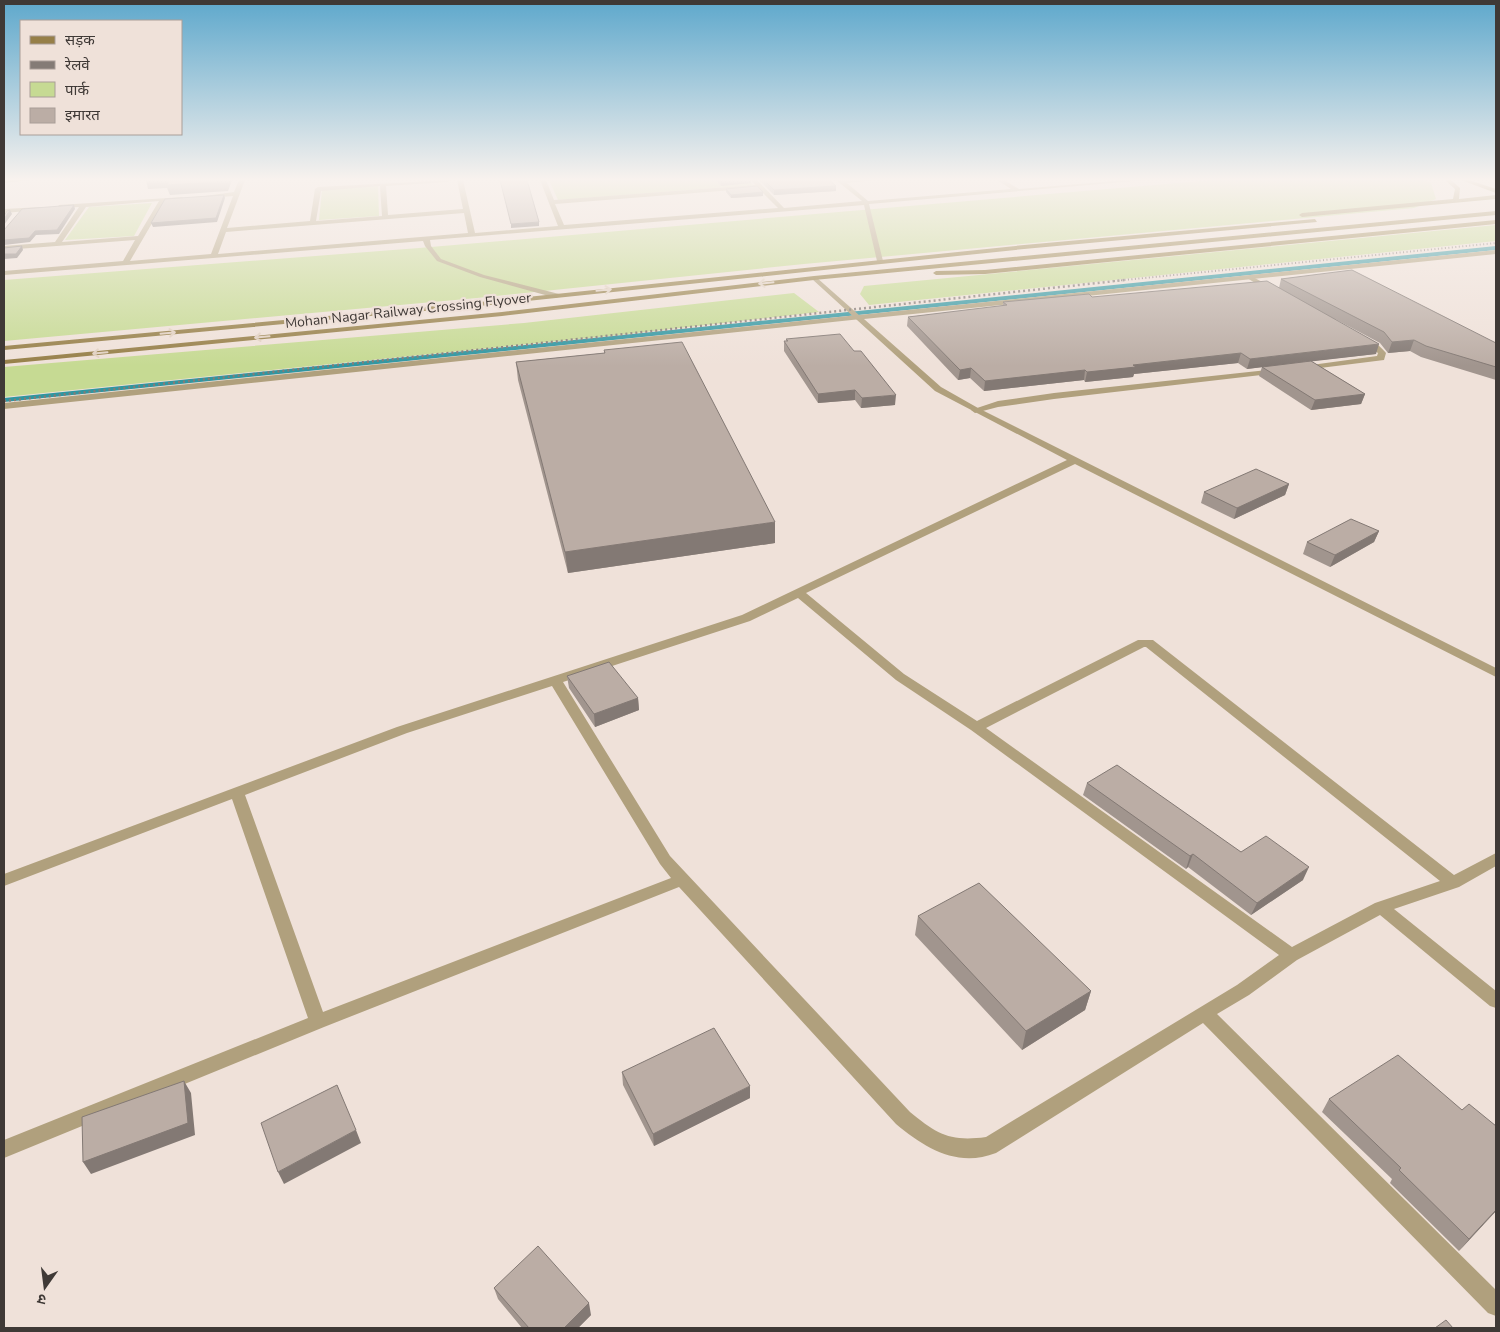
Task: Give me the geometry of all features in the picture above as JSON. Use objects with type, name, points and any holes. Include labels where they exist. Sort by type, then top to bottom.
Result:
[{"type":"main road","points":[[898,259],[916,252],[941,248],[1005,242]]},
{"type":"main road","points":[[898,259],[1082,242]]},
{"type":"main road","points":[[894,270],[1190,242]]},
{"type":"main road","points":[[894,270],[934,273],[985,272],[1290,242]]},
{"type":"main road","name":"Mohan Nagar Railway Crossing Flyover","points":[[4,348],[556,296],[898,259]]},
{"type":"main road","name":"Mohan Nagar Railway Crossing Flyover","points":[[4,362],[502,314],[638,297],[894,270]]},
{"type":"street","points":[[4,248],[82,242]]},
{"type":"street","points":[[125,263],[138,242]]},
{"type":"street","points":[[214,255],[219,242]]},
{"type":"street","points":[[4,272],[374,242]]},
{"type":"street","points":[[427,242],[439,260],[482,276],[556,296]]},
{"type":"street","points":[[876,242],[880,261]]},
{"type":"street","points":[[4,406],[857,316],[1496,252]]},
{"type":"street","points":[[1249,277],[1283,295]]},
{"type":"street","points":[[814,278],[938,389],[1496,673]]},
{"type":"street","points":[[1293,369],[1381,358],[1382,353],[1376,347],[1351,333]]},
{"type":"street","points":[[976,410],[998,404],[1054,396],[1283,370]]},
{"type":"street","points":[[4,880],[402,730],[746,618],[1076,460]]},
{"type":"street","points":[[799,593],[900,677],[976,727],[1292,955]]},
{"type":"street","points":[[976,727],[1142,643],[1152,644],[1453,882]]},
{"type":"street","points":[[555,680],[666,860],[682,880],[903,1118],[932,1141],[949,1148],[968,1150],[989,1146],[1244,990],[1292,955],[1381,907],[1453,882],[1496,859]]},
{"type":"street","points":[[237,792],[318,1022]]},
{"type":"street","points":[[4,1150],[318,1022],[682,880]]},
{"type":"street","points":[[1381,907],[1496,1001]]},
{"type":"street","points":[[1204,1013],[1496,1305]]},
{"type":"green space","points":[[487,242],[1042,242],[804,264],[477,298],[4,341],[4,280]]},
{"type":"green space","points":[[1318,242],[1485,242],[869,305],[860,294],[864,286]]},
{"type":"green space","points":[[794,293],[819,312],[618,335],[4,397],[4,367],[524,323]]},
{"type":"building","points":[[22,246],[16,254],[4,254],[4,248]]},
{"type":"building","points":[[1352,270],[1496,343],[1496,367],[1426,346],[1414,340],[1392,342],[1384,332],[1281,279]]},
{"type":"building","points":[[1267,281],[1379,344],[1250,359],[1241,353],[1133,365],[1136,367],[1087,372],[1085,370],[985,381],[971,368],[960,370],[908,317],[1007,305],[1003,302],[1089,294],[1092,297]]},
{"type":"building","points":[[840,334],[854,351],[861,351],[896,395],[862,398],[855,390],[818,394],[784,341],[788,341],[786,339]]},
{"type":"building","points":[[682,342],[775,522],[565,552],[516,362],[605,353],[604,350]]},
{"type":"building","points":[[1311,361],[1365,394],[1315,400],[1262,367]]},
{"type":"building","points":[[1256,469],[1289,484],[1237,508],[1204,492]]},
{"type":"building","points":[[1351,519],[1379,531],[1335,555],[1307,542]]},
{"type":"building","points":[[609,662],[638,698],[594,714],[567,676]]},
{"type":"building","points":[[1117,765],[1241,852],[1266,836],[1309,867],[1257,903],[1193,854],[1190,856],[1087,783]]},
{"type":"building","points":[[979,883],[1091,991],[1026,1031],[918,916]]},
{"type":"building","points":[[714,1028],[750,1086],[653,1134],[622,1072]]},
{"type":"building","points":[[1398,1055],[1462,1110],[1469,1104],[1496,1126],[1496,1210],[1469,1239],[1399,1170],[1401,1168],[1329,1099]]},
{"type":"building","points":[[184,1081],[188,1123],[83,1162],[82,1117]]},
{"type":"building","points":[[337,1085],[356,1130],[278,1172],[261,1123]]},
{"type":"building","points":[[538,1246],[589,1303],[564,1328],[529,1328],[494,1288]]},
{"type":"building","points":[[1446,1320],[1453,1328],[1435,1328]]},
{"type":"waterway","points":[[4,400],[1496,248]]},
{"type":"railway","points":[[1114,281],[1496,243]]},
{"type":"railway","points":[[4,401],[1125,280]]}]
